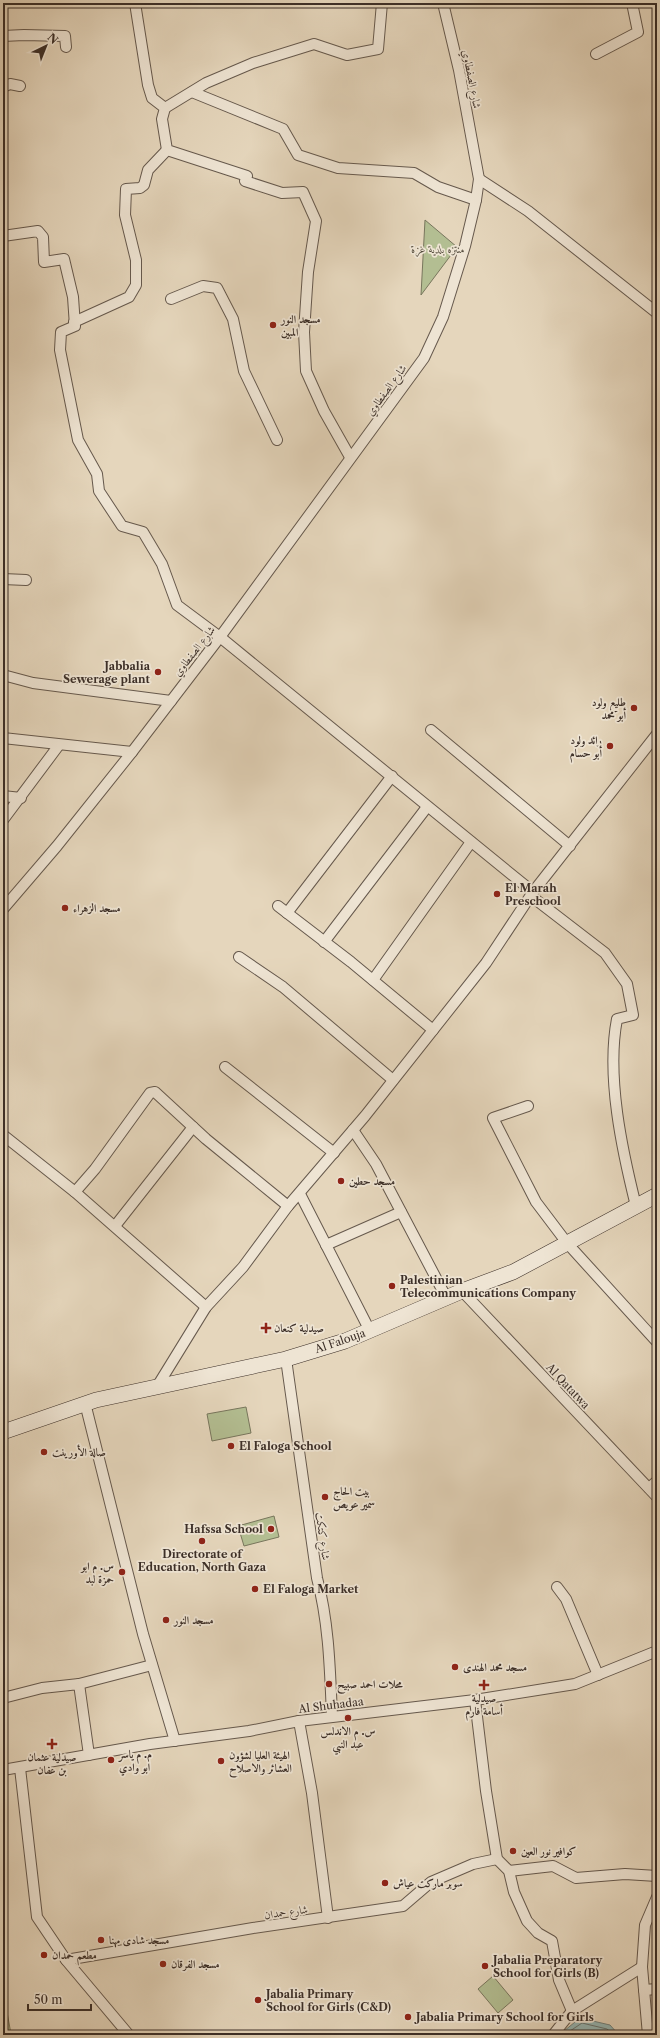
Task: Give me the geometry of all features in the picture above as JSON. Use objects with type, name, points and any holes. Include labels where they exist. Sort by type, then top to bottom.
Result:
[{"type":"main road","name":"Al Falouja","points":[[3,1432],[85,1404],[158,1385],[286,1358],[345,1341],[447,1299],[462,1291],[513,1272],[657,1195]]},
{"type":"street","points":[[135,3],[148,85],[152,98],[166,108]]},
{"type":"street","points":[[167,150],[162,119],[166,108],[206,83],[253,63],[314,44],[348,55],[378,49],[382,3]]},
{"type":"street","name":"شارع الصفطاوي","points":[[3,909],[57,846],[132,752],[220,637],[350,457],[407,383],[424,358],[443,317],[476,200],[479,179],[459,70],[444,3]]},
{"type":"street","points":[[596,54],[638,32],[632,3]]},
{"type":"street","points":[[3,36],[24,34],[65,36],[66,47]]},
{"type":"street","points":[[3,86],[10,84],[20,86]]},
{"type":"street","points":[[192,92],[283,129],[298,155],[338,168],[414,173],[438,187],[476,200]]},
{"type":"street","points":[[74,322],[129,297],[136,285],[136,260],[125,215],[126,189],[140,188],[144,185],[148,170],[167,150]]},
{"type":"street","points":[[167,150],[247,176],[245,181],[282,193],[303,192],[316,221],[308,272],[304,332],[306,372],[331,424],[350,457]]},
{"type":"street","points":[[479,179],[528,211],[657,313]]},
{"type":"street","points":[[3,236],[38,231],[43,237],[44,262],[64,259],[73,297],[75,326],[61,332],[60,350],[78,440],[97,474],[99,491],[122,526],[143,532],[162,564],[177,605],[220,637],[392,776],[427,807],[605,953],[628,984],[633,1015],[617,1019],[612,1048],[617,1104],[625,1162],[636,1206]]},
{"type":"street","points":[[171,299],[204,286],[217,288],[233,319],[244,371],[277,440]]},
{"type":"street","points":[[3,579],[26,580]]},
{"type":"street","points":[[3,676],[20,678],[33,683],[171,701]]},
{"type":"street","points":[[431,730],[570,846]]},
{"type":"street","points":[[158,1385],[206,1307],[243,1267],[288,1206],[300,1194],[353,1130],[486,963],[532,894],[657,734]]},
{"type":"street","points":[[3,738],[132,752]]},
{"type":"street","points":[[3,820],[21,798],[59,745]]},
{"type":"street","points":[[287,913],[392,776]]},
{"type":"street","points":[[3,796],[21,798]]},
{"type":"street","points":[[324,942],[427,807]]},
{"type":"street","points":[[373,980],[471,842]]},
{"type":"street","points":[[278,906],[373,980],[433,1030]]},
{"type":"street","points":[[239,956],[283,987],[393,1080]]},
{"type":"street","points":[[225,1068],[334,1153]]},
{"type":"street","points":[[75,1192],[150,1093],[155,1092],[193,1127],[288,1206]]},
{"type":"street","points":[[528,1106],[493,1118],[536,1202],[567,1243],[657,1342]]},
{"type":"street","points":[[115,1226],[193,1127]]},
{"type":"street","points":[[353,1130],[376,1164],[447,1299]]},
{"type":"street","points":[[3,1135],[75,1192],[206,1307]]},
{"type":"street","points":[[300,1194],[370,1331]]},
{"type":"street","points":[[326,1245],[400,1212]]},
{"type":"street","name":"Al Qatatwa","points":[[462,1291],[657,1497]]},
{"type":"street","name":"شارع كتكت","points":[[286,1358],[317,1578],[323,1601],[329,1658],[332,1716]]},
{"type":"street","points":[[85,1404],[152,1665],[175,1741]]},
{"type":"street","points":[[648,1488],[657,1481]]},
{"type":"street","points":[[557,1586],[566,1598],[598,1675]]},
{"type":"street","name":"Al Shuhadaa","points":[[3,1770],[175,1741],[249,1731],[332,1716],[475,1700],[575,1684],[657,1650]]},
{"type":"street","points":[[3,1698],[42,1688],[79,1684],[152,1665]]},
{"type":"street","points":[[79,1684],[89,1755]]},
{"type":"street","points":[[475,1700],[486,1791],[497,1859],[509,1871],[514,1892],[527,1921],[538,1933],[552,1941],[559,1980],[572,2011]]},
{"type":"street","points":[[299,1721],[312,1793],[328,1918]]},
{"type":"street","points":[[20,1768],[37,1917],[66,1960],[129,2035]]},
{"type":"street","name":"شارع حمدان","points":[[66,1960],[403,1906],[431,1882],[473,1864],[497,1859]]},
{"type":"street","points":[[509,1871],[553,1866],[576,1878],[625,1874],[657,1876]]},
{"type":"street","points":[[648,2035],[642,1968],[645,1925],[657,1898]]},
{"type":"street","points":[[553,2035],[572,2011],[642,1968]]},
{"type":"street","points":[[644,1990],[657,1989]]},
{"type":"green space","name":"منتزه بلدية غزة","points":[[425,220],[457,247],[421,295]]},
{"type":"green space","points":[[246,1407],[251,1433],[212,1441],[207,1414]]},
{"type":"green space","points":[[274,1516],[279,1537],[244,1546],[238,1526]]},
{"type":"green space","points":[[3,1779],[6,1779],[7,2012],[11,2034],[3,2035]]},
{"type":"green space","points":[[493,1976],[513,2000],[498,2013],[478,1989]]},
{"type":"water","points":[[580,2018],[610,2025],[619,2035],[559,2035]]},
{"type":"place","name":"مسجد النور المبين","points":[[273,325]]},
{"type":"place","name":"Jabbalia Sewerage plant","points":[[158,672]]},
{"type":"place","name":"طليع ولود أبو محمد","points":[[634,708]]},
{"type":"place","name":"رائد ولود أبو حسام","points":[[610,746]]},
{"type":"place","name":"El Marah Preschool","points":[[497,894]]},
{"type":"place","name":"مسجد الزهراء","points":[[65,908]]},
{"type":"place","name":"مسجد حطين","points":[[341,1181]]},
{"type":"place","name":"Palestinian Telecommunications Company","points":[[392,1286]]},
{"type":"place","name":"صيدلية كنعان","points":[[266,1328]]},
{"type":"place","name":"El Faloga School","points":[[231,1446]]},
{"type":"place","name":"صالة الأورينت","points":[[44,1452]]},
{"type":"place","name":"بيت الحاج سمير عويص","points":[[325,1497]]},
{"type":"place","name":"Hafssa School","points":[[271,1529]]},
{"type":"place","name":"Directorate of Education, North Gaza","points":[[202,1541]]},
{"type":"place","name":"س. م ابو حمزة لبد","points":[[122,1572]]},
{"type":"place","name":"El Faloga Market","points":[[255,1589]]},
{"type":"place","name":"مسجد النور","points":[[166,1620]]},
{"type":"place","name":"مسجد محمد الهندى","points":[[455,1667]]},
{"type":"place","name":"محلات احمد صبيح","points":[[329,1684]]},
{"type":"place","name":"صيدلية أسامة فارم","points":[[484,1685]]},
{"type":"place","name":"س. م الاندلس عبد النبي","points":[[348,1718]]},
{"type":"place","name":"صيدلية عثمان بن عفان","points":[[52,1744]]},
{"type":"place","name":"م. م ياسر ابو وادي","points":[[111,1760]]},
{"type":"place","name":"الهيئة العليا لشؤون العشائر والاصلاح","points":[[221,1761]]},
{"type":"place","name":"كوافير نور العين","points":[[513,1851]]},
{"type":"place","name":"سوبر ماركت عياش","points":[[385,1883]]},
{"type":"place","name":"مسجد شادى مهنا","points":[[101,1940]]},
{"type":"place","name":"مطعم حمدان","points":[[44,1955]]},
{"type":"place","name":"مسجد الفرقان","points":[[163,1964]]},
{"type":"place","name":"Jabalia Preparatory School for Girls (B)","points":[[485,1966]]},
{"type":"place","name":"Jabalia Primary School for Girls (C&D)","points":[[258,2000]]},
{"type":"place","name":"Jabalia Primary School for Girls","points":[[408,2017]]}]
